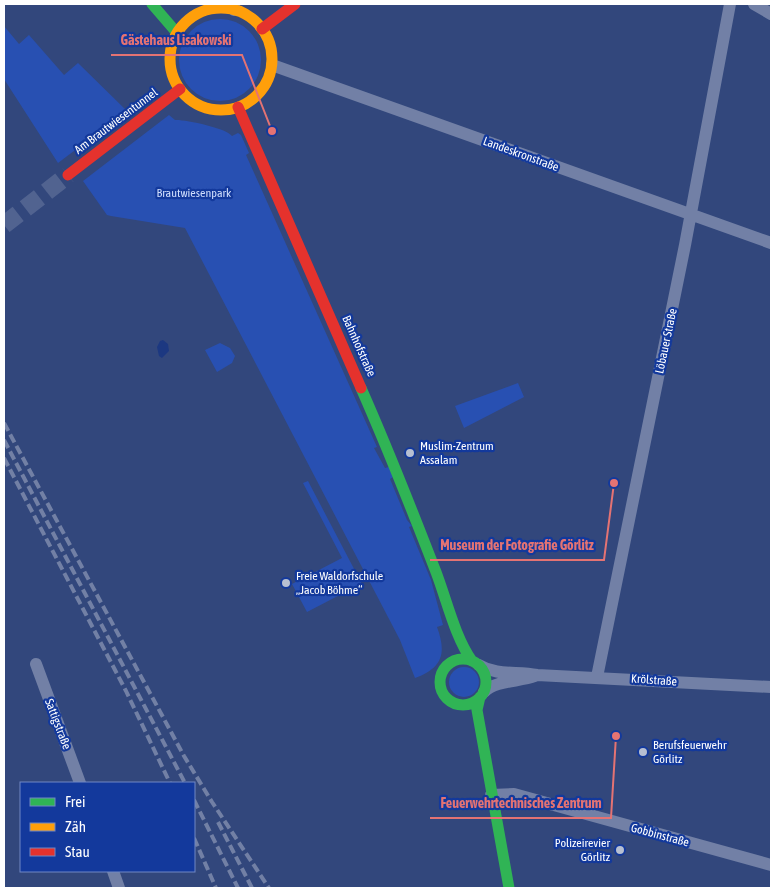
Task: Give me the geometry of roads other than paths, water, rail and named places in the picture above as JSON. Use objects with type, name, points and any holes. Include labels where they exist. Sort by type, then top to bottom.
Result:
[{"type":"main road","points":[[152,4],[178,33]]},
{"type":"main road","points":[[262,29],[295,4]]},
{"type":"main road","points":[[234,7],[247,15],[262,29],[270,45],[272,65],[268,79],[261,91],[251,101],[238,107],[222,110],[206,108],[192,101],[180,89],[173,76],[170,61],[172,46],[178,33],[188,21],[201,13],[234,7]]},
{"type":"main road","name":"Am Brautwiesentunnel","points":[[68,175],[180,89]]},
{"type":"main road","name":"Bahnhofstraße","points":[[238,107],[393,460],[447,599],[463,648],[476,663]]},
{"type":"main road","name":"Bahnhofstraße","points":[[447,599],[452,651],[451,662]]},
{"type":"main road","name":"Krölstraße","points":[[451,662],[465,659],[476,663]]},
{"type":"main road","points":[[451,662],[443,672],[440,685],[447,698],[456,703],[469,718],[487,772]]},
{"type":"main road","points":[[476,663],[486,679],[478,710],[487,772],[509,888]]},
{"type":"main road","name":"Krölstraße","points":[[456,703],[469,704],[482,695]]},
{"type":"street","name":"Löbauer Straße","points":[[597,677],[691,214],[730,4]]},
{"type":"street","points":[[754,4],[771,14]]},
{"type":"street","name":"Landeskronstraße","points":[[272,65],[771,243]]},
{"type":"street","name":"Krölstraße","points":[[476,663],[494,672],[771,688]]},
{"type":"street","name":"Sattigstraße","points":[[36,664],[80,782]]},
{"type":"street","name":"Krölstraße","points":[[482,695],[493,685],[522,680],[537,675]]},
{"type":"street","name":"Gobbinstraße","points":[[491,794],[514,794],[771,865]]},
{"type":"street","points":[[112,872],[119,888]]},
{"type":"tunnel","points":[[4,225],[68,175]]},
{"type":"railway","points":[[4,423],[184,756],[269,888]]},
{"type":"railway","points":[[4,440],[184,782]]},
{"type":"railway","points":[[4,458],[126,691],[170,782]]},
{"type":"railway","points":[[195,802],[238,888]]},
{"type":"railway","points":[[218,822],[252,888]]},
{"type":"railway","points":[[195,840],[216,888]]},
{"type":"place","name":"Gästehaus Lisakowski","points":[[272,131]]},
{"type":"place","name":"Muslim-Zentrum Assalam","points":[[410,453]]},
{"type":"place","name":"Museum der Fotografie Görlitz","points":[[614,483]]},
{"type":"place","name":"Freie Waldorfschule „Jacob Böhme“","points":[[286,583]]},
{"type":"place","name":"Feuerwehrtechnisches Zentrum","points":[[616,736]]},
{"type":"place","name":"Berufsfeuerwehr Görlitz","points":[[643,752]]},
{"type":"place","name":"Polizeirevier Görlitz","points":[[620,850]]},
{"type":"park label","name":"Brautwiesenpark","points":[[194,193]]}]
